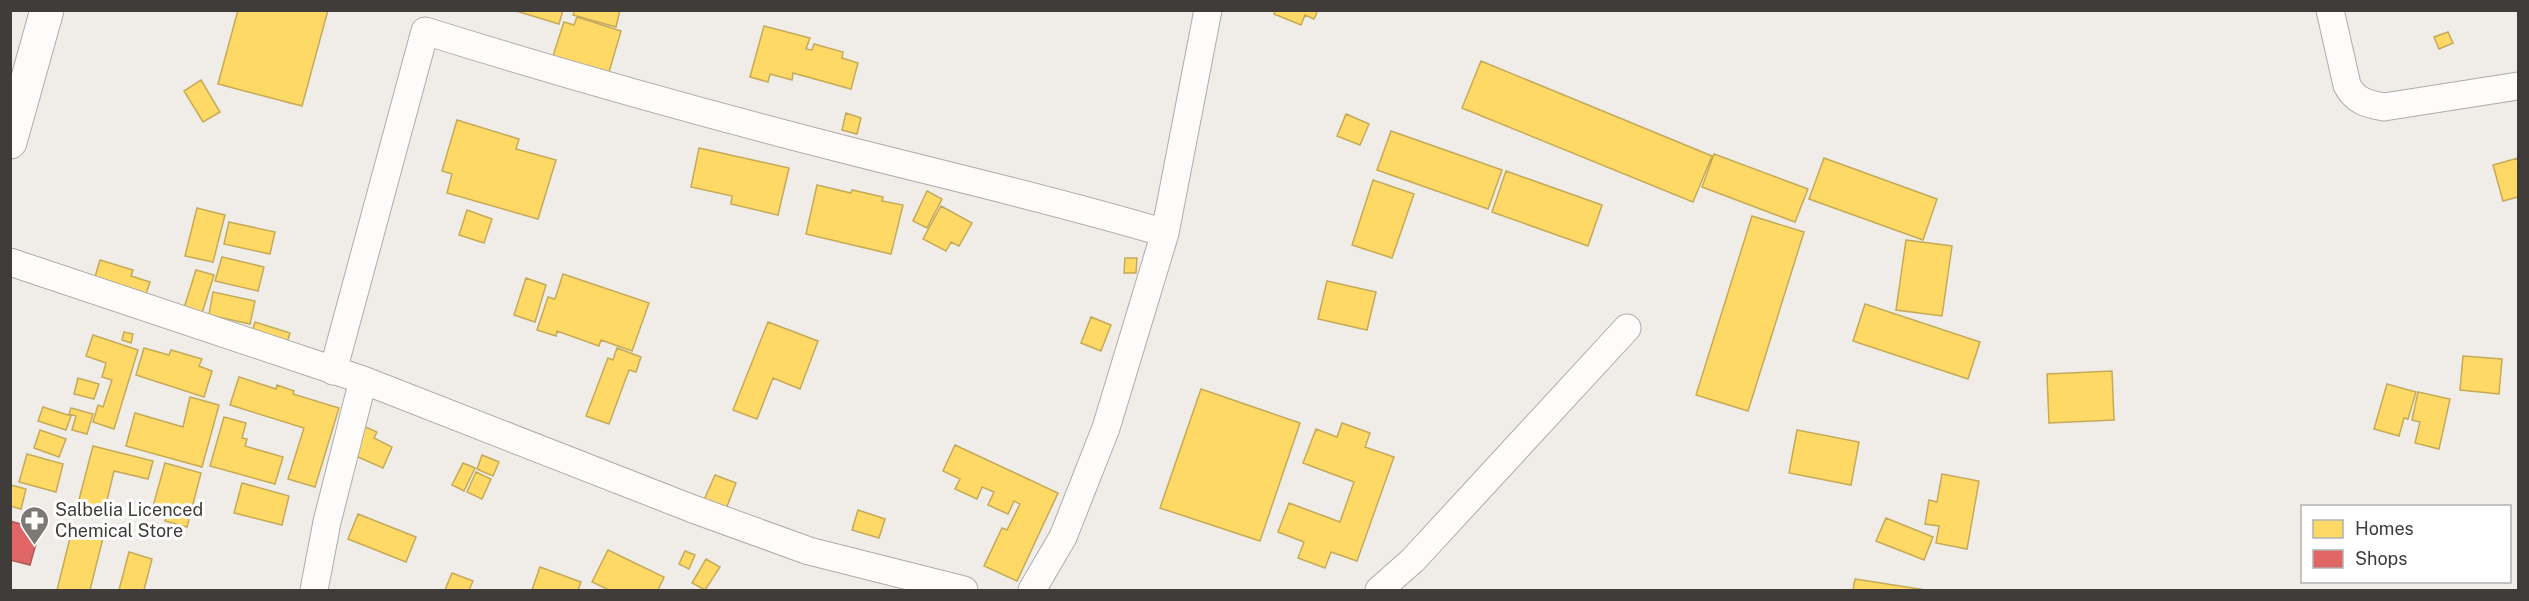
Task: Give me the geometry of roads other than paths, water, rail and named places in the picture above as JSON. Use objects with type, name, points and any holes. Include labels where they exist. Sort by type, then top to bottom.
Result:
[{"type":"highway","points":[[10,142],[47,10]]},
{"type":"street","points":[[1032,591],[1063,537],[1106,428],[1165,233],[1208,10]]},
{"type":"street","points":[[2330,10],[2347,85],[2352,96],[2367,104],[2384,107],[2518,86]]},
{"type":"street","points":[[333,371],[428,21],[537,66],[1165,233]]},
{"type":"street","points":[[10,262],[363,380],[693,509],[809,551],[964,591]]},
{"type":"street","points":[[1379,591],[1413,560],[1627,328]]},
{"type":"street","points":[[314,591],[327,522],[363,380]]},
{"type":"place","name":"Salbelia Licenced Chemical Store","points":[[34,546]]}]
